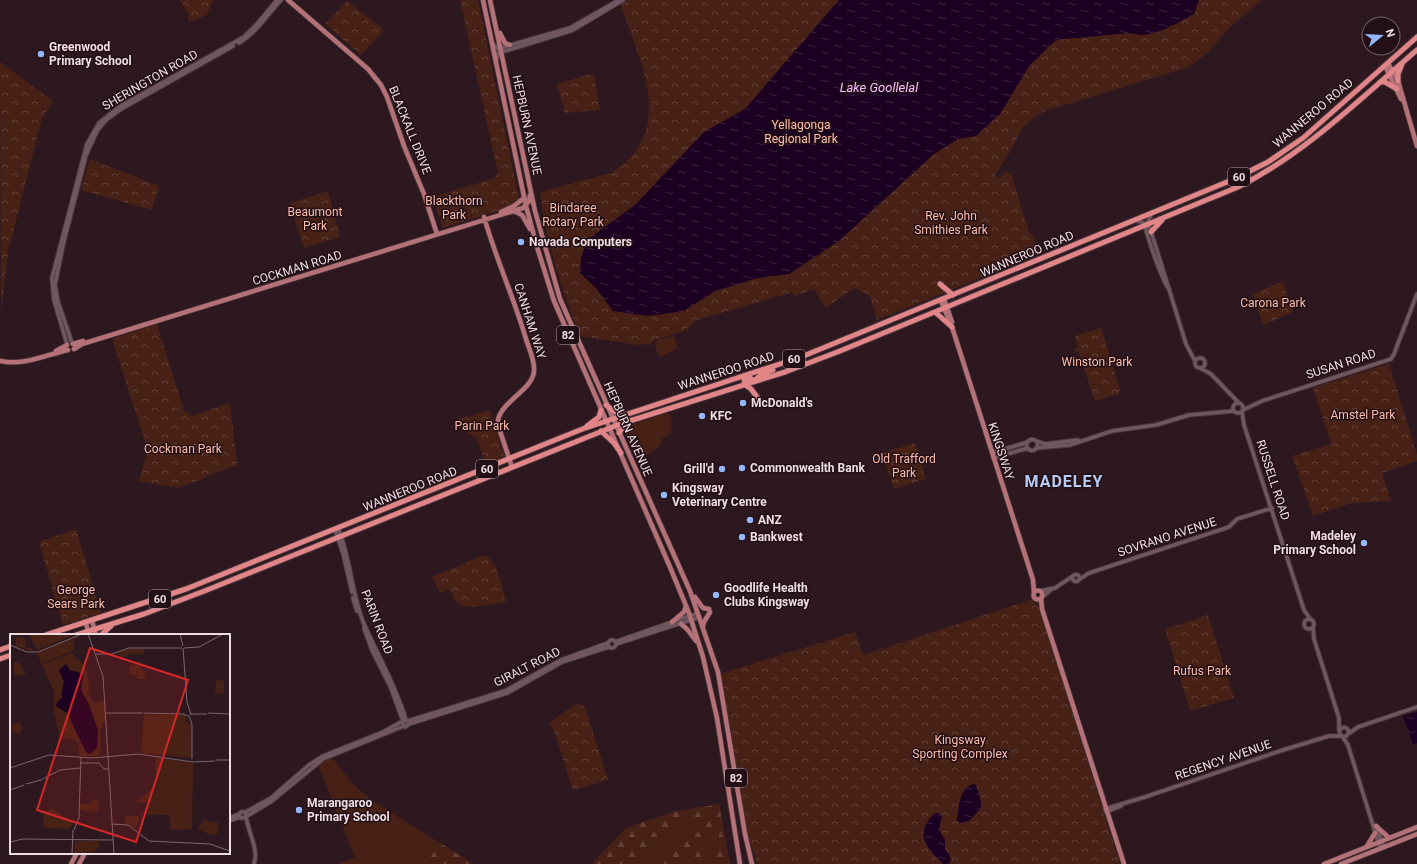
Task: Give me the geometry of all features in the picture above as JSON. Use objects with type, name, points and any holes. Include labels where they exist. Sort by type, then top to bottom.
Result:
[{"type":"highway","name":"WANNEROO ROAD","points":[[49,634],[186,589],[585,428],[801,357],[1232,180],[1274,158],[1303,138],[1417,37]]},
{"type":"highway","name":"WANNEROO ROAD","points":[[89,633],[169,605],[601,431],[807,364],[1238,187],[1272,170],[1305,146],[1417,50]]},
{"type":"highway","points":[[1398,82],[1398,74],[1403,61]]},
{"type":"highway","points":[[1380,82],[1385,82],[1396,90]]},
{"type":"highway","points":[[1151,232],[1164,218]]},
{"type":"highway","points":[[940,284],[953,295]]},
{"type":"highway","points":[[935,312],[952,327]]},
{"type":"highway","points":[[896,319],[900,320],[903,325]]},
{"type":"highway","points":[[707,388],[713,390],[748,378],[754,381],[761,375],[791,363],[801,357]]},
{"type":"highway","points":[[744,384],[751,389],[761,402]]},
{"type":"highway","points":[[606,405],[621,416]]},
{"type":"highway","points":[[655,405],[657,408],[666,405],[674,406]]},
{"type":"highway","points":[[585,428],[599,417],[601,410]]},
{"type":"highway","points":[[619,433],[629,421]]},
{"type":"highway","points":[[601,431],[614,443],[621,453]]},
{"type":"highway","points":[[102,634],[114,624]]},
{"type":"highway","points":[[0,650],[10,646]]},
{"type":"highway","points":[[0,659],[10,656]]},
{"type":"main road","name":"BLACKALL DRIVE","points":[[288,0],[368,69],[381,85],[387,97],[404,146],[438,233]]},
{"type":"main road","name":"BLACKALL DRIVE","points":[[292,0],[363,60],[381,80],[389,96],[403,138],[424,186],[438,233]]},
{"type":"main road","name":"HEPBURN AVENUE","points":[[483,0],[524,198],[554,301],[601,410],[616,426],[690,591],[704,629],[722,690],[745,834],[752,864]]},
{"type":"main road","name":"HEPBURN AVENUE","points":[[490,0],[530,193],[560,299],[606,405],[610,420],[610,428],[686,605],[699,645],[717,718],[740,864]]},
{"type":"main road","points":[[495,22],[502,39],[510,45]]},
{"type":"main road","points":[[1387,65],[1396,90],[1402,99]]},
{"type":"main road","points":[[1391,73],[1398,82],[1417,146]]},
{"type":"main road","points":[[530,193],[526,206],[535,211]]},
{"type":"main road","points":[[501,212],[514,206],[524,198]]},
{"type":"main road","name":"COCKMAN ROAD","points":[[486,218],[522,205],[526,206]]},
{"type":"main road","name":"COCKMAN ROAD","points":[[0,360],[14,363],[28,361],[70,346],[82,344],[486,218],[514,211],[526,206]]},
{"type":"main road","points":[[514,211],[522,215],[533,232]]},
{"type":"main road","name":"CANHAM WAY","points":[[486,218],[534,366],[531,380],[498,418],[498,425],[513,467]]},
{"type":"main road","name":"KINGSWAY","points":[[942,300],[946,308],[1033,580],[1042,597],[1042,608]]},
{"type":"main road","points":[[690,591],[698,604],[709,611],[704,622],[704,629]]},
{"type":"main road","name":"KINGSWAY","points":[[1038,592],[1036,599],[1042,608],[1124,864]]},
{"type":"main road","points":[[1036,599],[1042,597]]},
{"type":"main road","points":[[672,622],[684,612],[686,605]]},
{"type":"main road","points":[[92,621],[95,632]]},
{"type":"main road","points":[[86,623],[89,633]]},
{"type":"main road","points":[[681,624],[688,629],[699,645]]},
{"type":"main road","points":[[1375,824],[1389,838]]},
{"type":"main road","points":[[1324,864],[1417,827]]},
{"type":"main road","points":[[1367,846],[1375,833]]},
{"type":"main road","points":[[1341,864],[1417,834]]},
{"type":"main road","points":[[71,864],[76,854]]},
{"type":"main road","points":[[79,864],[84,854]]},
{"type":"street","name":"SHERINGTON ROAD","points":[[70,346],[54,300],[52,278],[84,154],[94,129],[119,107],[244,37],[277,0]]},
{"type":"street","name":"SHERINGTON ROAD","points":[[70,346],[58,302],[55,280],[86,155],[97,131],[106,120],[120,109],[246,39],[281,0]]},
{"type":"street","points":[[496,62],[497,55],[501,50],[510,45],[570,28],[619,0]]},
{"type":"street","points":[[492,43],[501,50],[505,51],[573,30],[623,0]]},
{"type":"street","points":[[1152,213],[1146,229],[1154,254],[1169,290],[1196,366],[1211,374]]},
{"type":"street","points":[[1136,220],[1147,225],[1151,232],[1169,290]]},
{"type":"street","name":"SUSAN ROAD","points":[[1083,440],[1112,431],[1156,425],[1189,415],[1235,412],[1391,358],[1394,354],[1417,294]]},
{"type":"street","points":[[1190,350],[1199,358],[1203,359],[1211,374],[1240,403]]},
{"type":"street","points":[[1195,361],[1199,358]]},
{"type":"street","points":[[1200,368],[1205,364]]},
{"type":"street","points":[[1229,393],[1235,412]]},
{"type":"street","name":"SUSAN ROAD","points":[[1220,412],[1240,403],[1255,404]]},
{"type":"street","name":"RUSSELL ROAD","points":[[1240,403],[1244,425],[1304,610],[1305,622]]},
{"type":"street","name":"RUSSELL ROAD","points":[[1235,412],[1244,425]]},
{"type":"street","points":[[992,455],[1032,440],[1051,444],[1083,440]]},
{"type":"street","points":[[992,455],[1028,448],[1032,450],[1036,448],[1070,445],[1083,440]]},
{"type":"street","points":[[1036,441],[1038,445],[1036,448]]},
{"type":"street","points":[[1028,442],[1028,448]]},
{"type":"street","name":"SOVRANO AVENUE","points":[[1079,577],[1229,527],[1237,519],[1272,508]]},
{"type":"street","name":"PARIN ROAD","points":[[337,529],[361,622],[406,722]]},
{"type":"street","points":[[1073,576],[1079,577]]},
{"type":"street","points":[[1073,576],[1075,581]]},
{"type":"street","points":[[1042,597],[1073,576]]},
{"type":"street","points":[[1066,582],[1075,581],[1079,577]]},
{"type":"street","points":[[1038,592],[1055,588]]},
{"type":"street","name":"RUSSELL ROAD","points":[[1304,610],[1311,620]]},
{"type":"street","points":[[691,618],[681,624],[616,643],[611,640],[608,645],[614,648],[616,643],[672,622],[699,615]]},
{"type":"street","points":[[1314,639],[1305,626],[1305,622],[1311,620],[1314,623],[1314,639],[1339,718],[1348,734],[1348,745],[1382,848]]},
{"type":"street","points":[[1307,629],[1313,627]]},
{"type":"street","name":"GIRALT ROAD","points":[[246,815],[271,798],[309,765],[323,756],[406,722],[507,693],[562,662],[608,645]]},
{"type":"street","points":[[1348,734],[1358,727],[1417,707]]},
{"type":"street","points":[[1339,718],[1339,730],[1341,736],[1348,745]]},
{"type":"street","points":[[1345,727],[1358,727]]},
{"type":"street","name":"REGENCY AVENUE","points":[[1106,810],[1329,736],[1345,727]]},
{"type":"street","name":"REGENCY AVENUE","points":[[1329,736],[1341,736],[1348,734]]},
{"type":"street","points":[[230,821],[240,816],[242,811],[246,815],[247,826]]},
{"type":"street","points":[[230,818],[240,816],[244,818],[246,815]]},
{"type":"street","points":[[240,816],[247,826],[256,850],[254,864]]},
{"type":"street","points":[[1375,824],[1375,833],[1380,841]]},
{"type":"green space","points":[[180,0],[213,0],[207,15],[189,22],[188,13]]},
{"type":"green space","name":"Blackthorn Park","points":[[460,0],[478,0],[520,204],[443,228],[433,197],[495,178],[498,173]]},
{"type":"green space","name":"Yellagonga Regional Park","points":[[624,0],[1262,0],[1231,26],[1208,52],[1189,67],[1045,111],[1030,120],[1022,129],[995,175],[999,179],[1005,172],[1008,172],[1012,176],[1029,233],[1033,235],[1039,254],[877,320],[870,296],[854,288],[826,308],[814,289],[794,296],[793,292],[697,320],[684,331],[654,340],[649,345],[638,345],[580,336],[567,301],[546,229],[540,192],[611,173],[631,156],[644,137],[649,117],[648,95],[644,72],[621,5]]},
{"type":"green space","points":[[347,1],[384,30],[361,55],[325,24]]},
{"type":"green space","points":[[0,62],[53,101],[42,118],[8,252],[1,312]]},
{"type":"green space","points":[[594,73],[600,110],[565,113],[557,84]]},
{"type":"green space","points":[[90,159],[159,186],[152,210],[81,190]]},
{"type":"green space","name":"Beaumont Park","points":[[328,191],[340,237],[304,248],[290,203]]},
{"type":"green space","name":"Carona Park","points":[[1283,281],[1293,312],[1263,325],[1253,294]]},
{"type":"green space","name":"Cockman Park","points":[[157,324],[184,411],[192,416],[230,403],[237,465],[178,488],[139,481],[148,451],[112,339]]},
{"type":"green space","name":"Winston Park","points":[[1101,328],[1121,393],[1095,401],[1079,353],[1073,349],[1078,347],[1075,336]]},
{"type":"green space","points":[[674,336],[678,348],[663,356],[658,355],[655,345],[658,340]]},
{"type":"green space","name":"Amstel Park","points":[[1389,364],[1417,455],[1417,461],[1382,473],[1391,501],[1351,503],[1313,516],[1292,456],[1331,444],[1313,388]]},
{"type":"green space","name":"Parin Park","points":[[490,410],[505,458],[486,465],[477,438],[455,426],[454,421]]},
{"type":"green space","points":[[667,413],[671,417],[670,434],[662,439],[660,446],[646,456],[637,460],[626,436],[625,429],[631,425]]},
{"type":"green space","name":"Old Trafford Park","points":[[915,443],[926,479],[894,489],[882,453]]},
{"type":"green space","name":"George Sears Park","points":[[76,529],[101,613],[63,625],[39,542]]},
{"type":"green space","points":[[484,555],[489,558],[496,569],[506,602],[482,606],[462,606],[455,600],[451,591],[448,590],[440,593],[432,577]]},
{"type":"green space","name":"Kingsway Sporting Complex","points":[[1033,599],[1040,611],[1120,864],[758,864],[749,839],[720,674],[855,632],[863,655]]},
{"type":"green space","name":"Rufus Park","points":[[1208,615],[1234,698],[1190,711],[1165,629]]},
{"type":"green space","points":[[578,703],[585,707],[608,780],[573,790],[554,731],[549,723]]},
{"type":"green space","points":[[330,758],[335,761],[351,782],[370,799],[473,864],[338,864],[355,858],[318,764]]},
{"type":"green space","points":[[719,804],[730,864],[592,864],[626,828],[673,812]]},
{"type":"green space","points":[[719,804],[730,864],[714,864],[714,853],[721,828],[714,825],[699,864],[690,864],[696,854],[687,847],[673,864],[657,864],[686,837],[693,836],[697,832],[698,823],[696,820],[688,817],[656,839],[637,864],[592,864],[626,828],[673,812]]},
{"type":"green space","points":[[440,843],[473,864],[435,864],[429,859]]},
{"type":"water","name":"Lake Goollelal","points":[[839,0],[1199,0],[1194,14],[1154,33],[1137,35],[1129,33],[1056,40],[1030,65],[1000,114],[976,136],[958,139],[934,154],[839,241],[789,274],[758,278],[715,291],[684,311],[648,316],[613,311],[596,288],[580,273],[581,258],[587,240],[635,205],[704,132],[745,109]]},
{"type":"water","points":[[1417,712],[1417,743],[1413,745],[1403,716]]},
{"type":"water","points":[[974,784],[976,785],[981,801],[981,808],[969,821],[960,823],[957,820],[959,804],[965,789]]},
{"type":"water","points":[[937,813],[942,815],[939,830],[945,840],[945,849],[951,860],[948,864],[943,864],[938,859],[926,845],[924,839],[925,828],[929,820],[934,814]]},
{"type":"place","name":"Greenwood Primary School","points":[[41,54]]},
{"type":"place","name":"Navada Computers","points":[[521,242]]},
{"type":"place","name":"McDonald's","points":[[743,403]]},
{"type":"place","name":"KFC","points":[[702,416]]},
{"type":"place","name":"Commonwealth Bank","points":[[742,468]]},
{"type":"place","name":"Grill'd","points":[[722,469]]},
{"type":"place","name":"Kingsway Veterinary Centre","points":[[664,495]]},
{"type":"place","name":"ANZ","points":[[750,520]]},
{"type":"place","name":"Bankwest","points":[[742,537]]},
{"type":"place","name":"Madeley Primary School","points":[[1364,543]]},
{"type":"place","name":"Goodlife Health Clubs Kingsway","points":[[716,595]]},
{"type":"place","name":"Marangaroo Primary School","points":[[299,810]]},
{"type":"district","name":"MADELEY","points":[[1064,481]]},
{"type":"park label","name":"Bindaree Rotary Park","points":[[573,215]]},
{"type":"park label","name":"Rev. John Smithies Park","points":[[951,223]]}]
